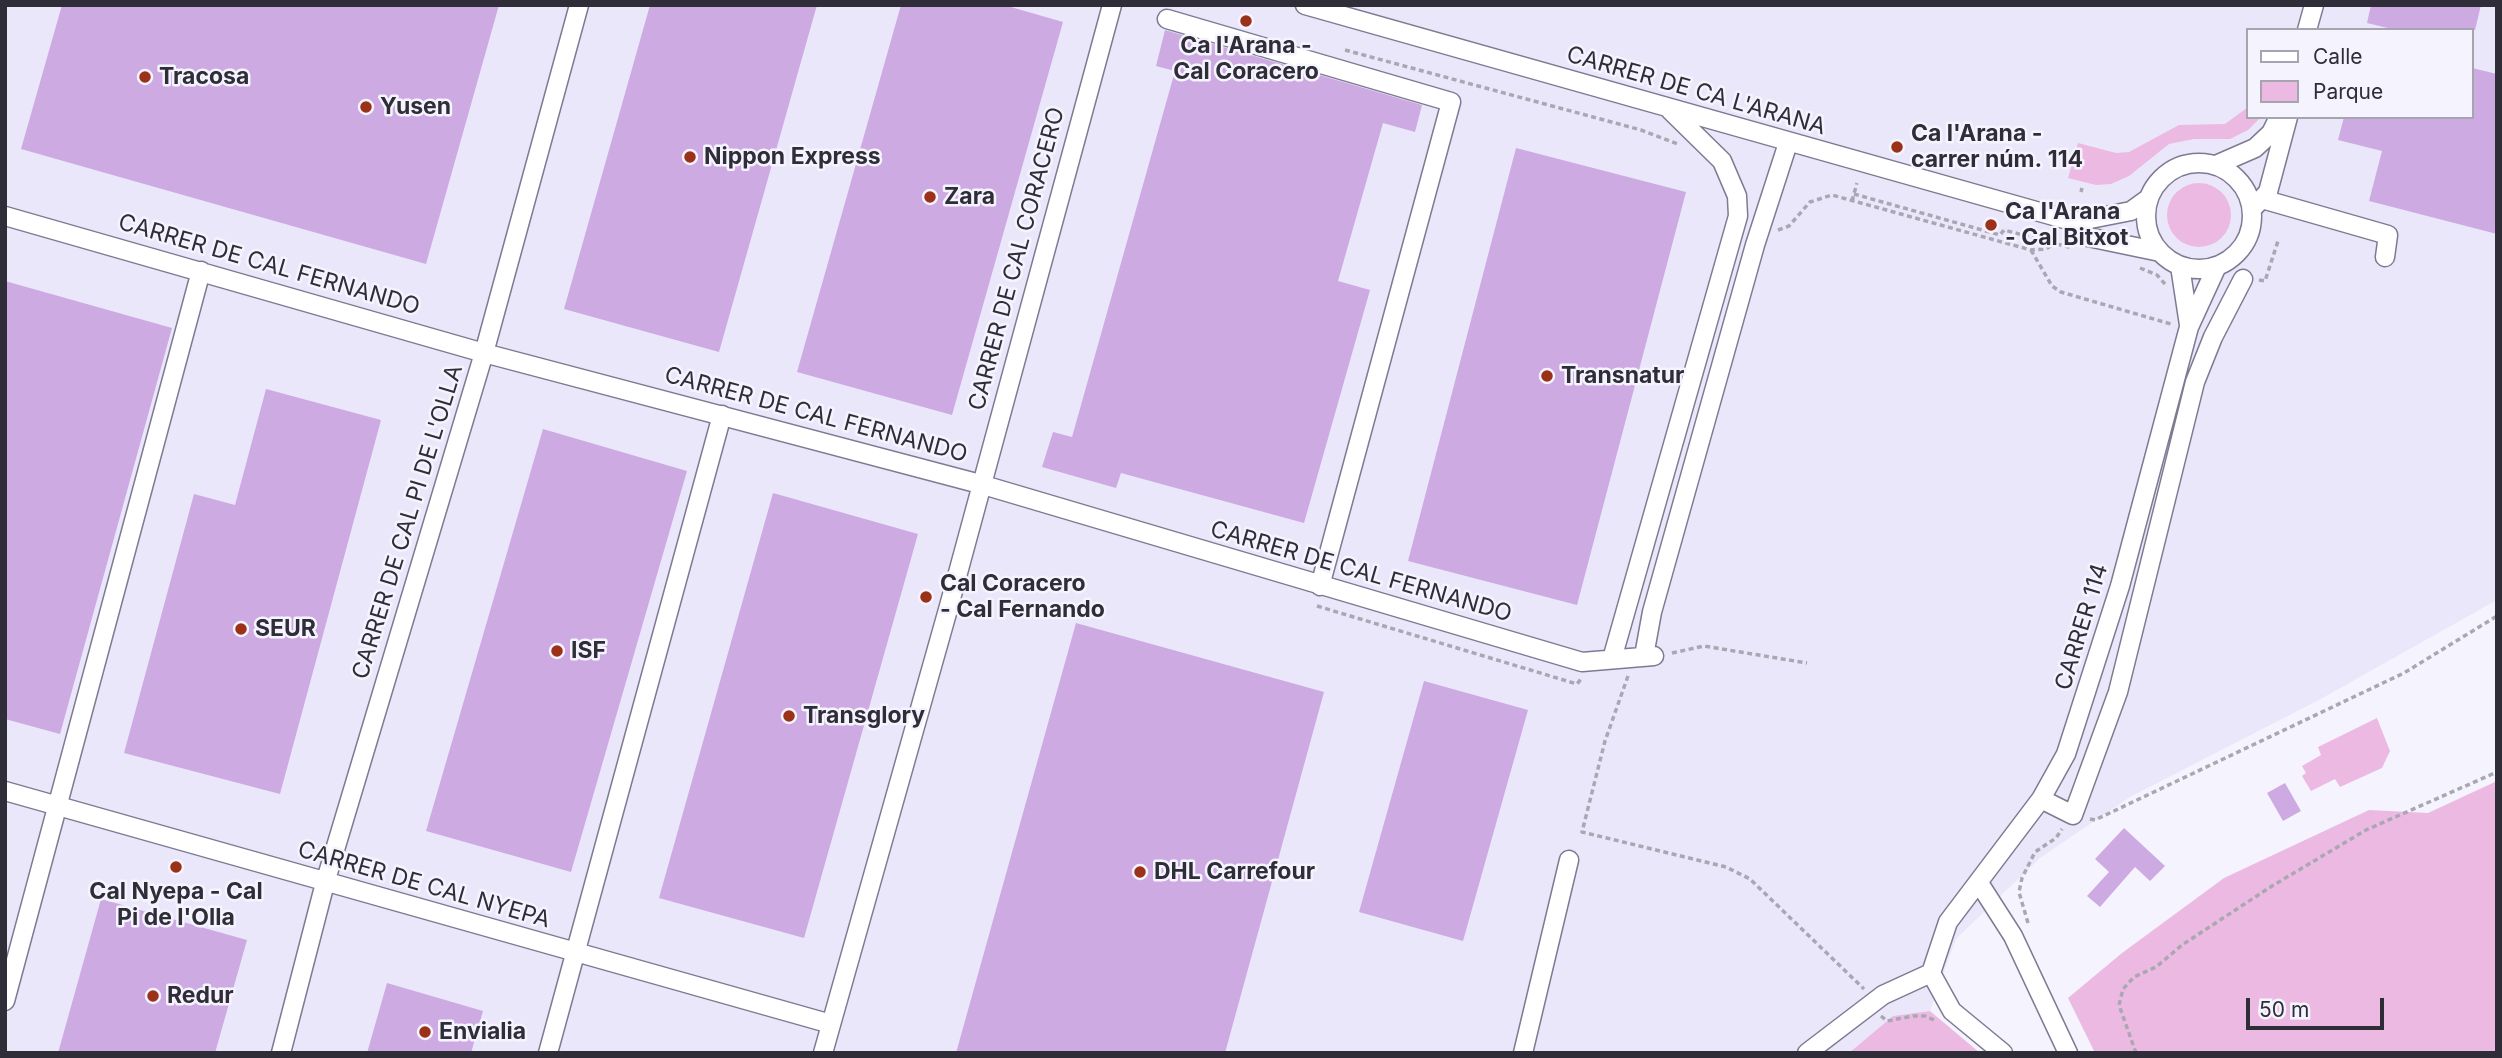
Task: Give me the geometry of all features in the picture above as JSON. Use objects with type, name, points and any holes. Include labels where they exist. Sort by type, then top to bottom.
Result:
[{"type":"street","name":"CARRER DE CAL PI DE L'OLLA","points":[[281,1053],[325,883],[484,353],[579,5]]},
{"type":"street","name":"CARRER DE CAL CORACERO","points":[[823,1053],[949,606],[1112,5]]},
{"type":"street","name":"CARRER DE CA L'ARANA","points":[[1305,5],[2075,222],[2131,211],[2149,198]]},
{"type":"street","points":[[2308,28],[2314,5]]},
{"type":"street","points":[[1167,19],[1451,102],[1320,586]]},
{"type":"street","points":[[1612,659],[1738,216],[1737,196],[1721,161],[1669,109]]},
{"type":"street","points":[[2216,165],[2255,148],[2271,133],[2278,119]]},
{"type":"street","points":[[2287,119],[2268,192],[2257,204],[2245,243],[2228,261],[2205,269],[2180,266],[2160,252],[2146,221],[2149,198],[2171,171],[2193,163],[2216,165],[2236,178],[2257,204],[2388,235],[2385,257]]},
{"type":"street","points":[[1644,656],[1652,612],[1760,230],[1780,141]]},
{"type":"street","name":"CARRER DE CAL FERNANDO","points":[[5,216],[484,353],[980,484],[1583,662],[1644,656]]},
{"type":"street","name":"CARRER DE CA L'ARANA","points":[[2075,222],[2088,237],[2160,252]]},
{"type":"street","points":[[2180,266],[2189,327]]},
{"type":"street","name":"CARRER 114","points":[[1931,973],[1948,922],[2040,799],[2066,754],[2120,586],[2189,327],[2217,266]]},
{"type":"street","points":[[5,1001],[201,271]]},
{"type":"street","points":[[2040,799],[2073,815],[2118,692],[2195,382],[2213,337],[2244,279]]},
{"type":"street","points":[[548,1053],[722,415]]},
{"type":"street","name":"CARRER DE CAL NYEPA","points":[[5,791],[831,1024]]},
{"type":"street","points":[[1523,1053],[1569,860]]},
{"type":"street","points":[[1979,883],[2013,936],[2068,1053]]},
{"type":"street","points":[[1807,1053],[1874,1002],[1931,973],[1952,1012],[2003,1053]]},
{"type":"path","points":[[1439,77],[1641,130],[1684,147]]},
{"type":"path","points":[[1852,201],[1857,183]]},
{"type":"path","points":[[1854,194],[2000,235],[2004,230],[2077,249]]},
{"type":"path","points":[[1760,230],[1781,230],[1816,199],[1832,195],[2031,250],[2046,249],[2055,243]]},
{"type":"path","points":[[2244,279],[2265,281],[2278,242]]},
{"type":"path","points":[[2031,250],[2052,286],[2061,292],[2168,323],[2170,316]]},
{"type":"path","points":[[2136,266],[2157,275],[2170,293]]},
{"type":"path","points":[[1317,606],[1577,684],[1587,671]]},
{"type":"path","points":[[2031,929],[2021,904],[2022,878],[2035,852],[2056,838],[2073,815],[2095,820],[2404,673],[2497,616]]},
{"type":"path","points":[[1807,663],[1704,646],[1644,656],[1605,741],[1582,832],[1726,867],[1750,879],[1867,991],[1887,1021],[1925,1016],[1939,1023]]},
{"type":"path","points":[[2136,1053],[2119,1005],[2123,989],[2134,977],[2156,967],[2182,945],[2272,886],[2366,830],[2497,772]]},
{"type":"shaded area","points":[[5,5],[2497,5],[2497,600],[2319,700],[2130,797],[2040,858],[1956,939],[1930,1011],[1893,1016],[1849,1053],[5,1053]]},
{"type":"green space","points":[[2246,108],[2246,119],[2259,119],[2248,130],[2230,139],[2194,139],[2169,144],[2129,176],[2111,184],[2096,185],[2068,178],[2078,143],[2116,153],[2129,152],[2179,125],[2225,124]]},
{"type":"green space","points":[[2199,183],[2217,189],[2225,197],[2231,215],[2225,233],[2217,241],[2199,247],[2181,241],[2173,233],[2167,215],[2173,197],[2181,189]]},
{"type":"green space","points":[[2377,718],[2390,751],[2382,768],[2340,787],[2335,779],[2311,791],[2302,776],[2306,773],[2302,766],[2321,755],[2318,747]]},
{"type":"green space","points":[[2497,781],[2497,1053],[2095,1053],[2068,998],[2122,953],[2224,878],[2369,810],[2428,813]]},
{"type":"green space","points":[[1930,1011],[1980,1053],[1849,1053],[1893,1016]]},
{"type":"building","points":[[62,5],[499,5],[426,264],[21,149]]},
{"type":"building","name":"Nippon Express","points":[[650,5],[817,5],[719,352],[564,309]]},
{"type":"building","name":"Zara","points":[[901,5],[1004,5],[1063,22],[952,415],[797,372]]},
{"type":"building","points":[[2371,5],[2481,5],[2475,30],[2388,28],[2367,23]]},
{"type":"building","points":[[1165,30],[1422,105],[1415,132],[1383,123],[1338,281],[1370,290],[1304,523],[1121,473],[1116,488],[1042,467],[1053,432],[1072,437],[1175,71],[1156,66]]},
{"type":"building","points":[[2474,68],[2497,74],[2497,234],[2369,201],[2382,151],[2338,140],[2343,119],[2474,119]]},
{"type":"building","name":"Transnatur","points":[[1516,148],[1686,192],[1577,605],[1408,561]]},
{"type":"building","points":[[5,281],[172,328],[60,734],[5,719]]},
{"type":"building","name":"SEUR","points":[[266,389],[381,420],[280,794],[124,753],[194,494],[235,505]]},
{"type":"building","name":"ISF","points":[[543,429],[687,471],[571,872],[426,831]]},
{"type":"building","name":"Transglory","points":[[773,493],[918,534],[804,938],[659,898]]},
{"type":"building","name":"DHL Carrefour","points":[[1076,623],[1324,692],[1225,1053],[956,1053]]},
{"type":"building","points":[[1424,681],[1528,710],[1463,941],[1359,912]]},
{"type":"building","points":[[2285,783],[2301,811],[2283,821],[2267,793]]},
{"type":"building","points":[[2124,828],[2165,866],[2150,881],[2135,867],[2100,907],[2087,896],[2109,872],[2095,859]]},
{"type":"building","name":"Redur","points":[[101,899],[247,940],[215,1053],[58,1053]]},
{"type":"building","name":"Envialia","points":[[387,983],[483,1011],[471,1053],[367,1053]]},
{"type":"place","name":"Ca l'Arana - Cal Coracero","points":[[1246,21]]},
{"type":"place","name":"Tracosa","points":[[145,77]]},
{"type":"place","name":"Yusen","points":[[366,107]]},
{"type":"place","name":"Ca l'Arana - carrer núm. 114","points":[[1897,147]]},
{"type":"place","name":"Nippon Express","points":[[690,157]]},
{"type":"place","name":"Zara","points":[[930,197]]},
{"type":"place","name":"Ca l'Arana - Cal Bitxot","points":[[1991,225]]},
{"type":"place","name":"Transnatur","points":[[1547,376]]},
{"type":"place","name":"Cal Coracero - Cal Fernando","points":[[926,597]]},
{"type":"place","name":"SEUR","points":[[241,629]]},
{"type":"place","name":"ISF","points":[[557,651]]},
{"type":"place","name":"Transglory","points":[[789,716]]},
{"type":"place","name":"Cal Nyepa - Cal Pi de l'Olla","points":[[176,867]]},
{"type":"place","name":"DHL Carrefour","points":[[1140,872]]},
{"type":"place","name":"Redur","points":[[153,996]]},
{"type":"place","name":"Envialia","points":[[425,1032]]}]
